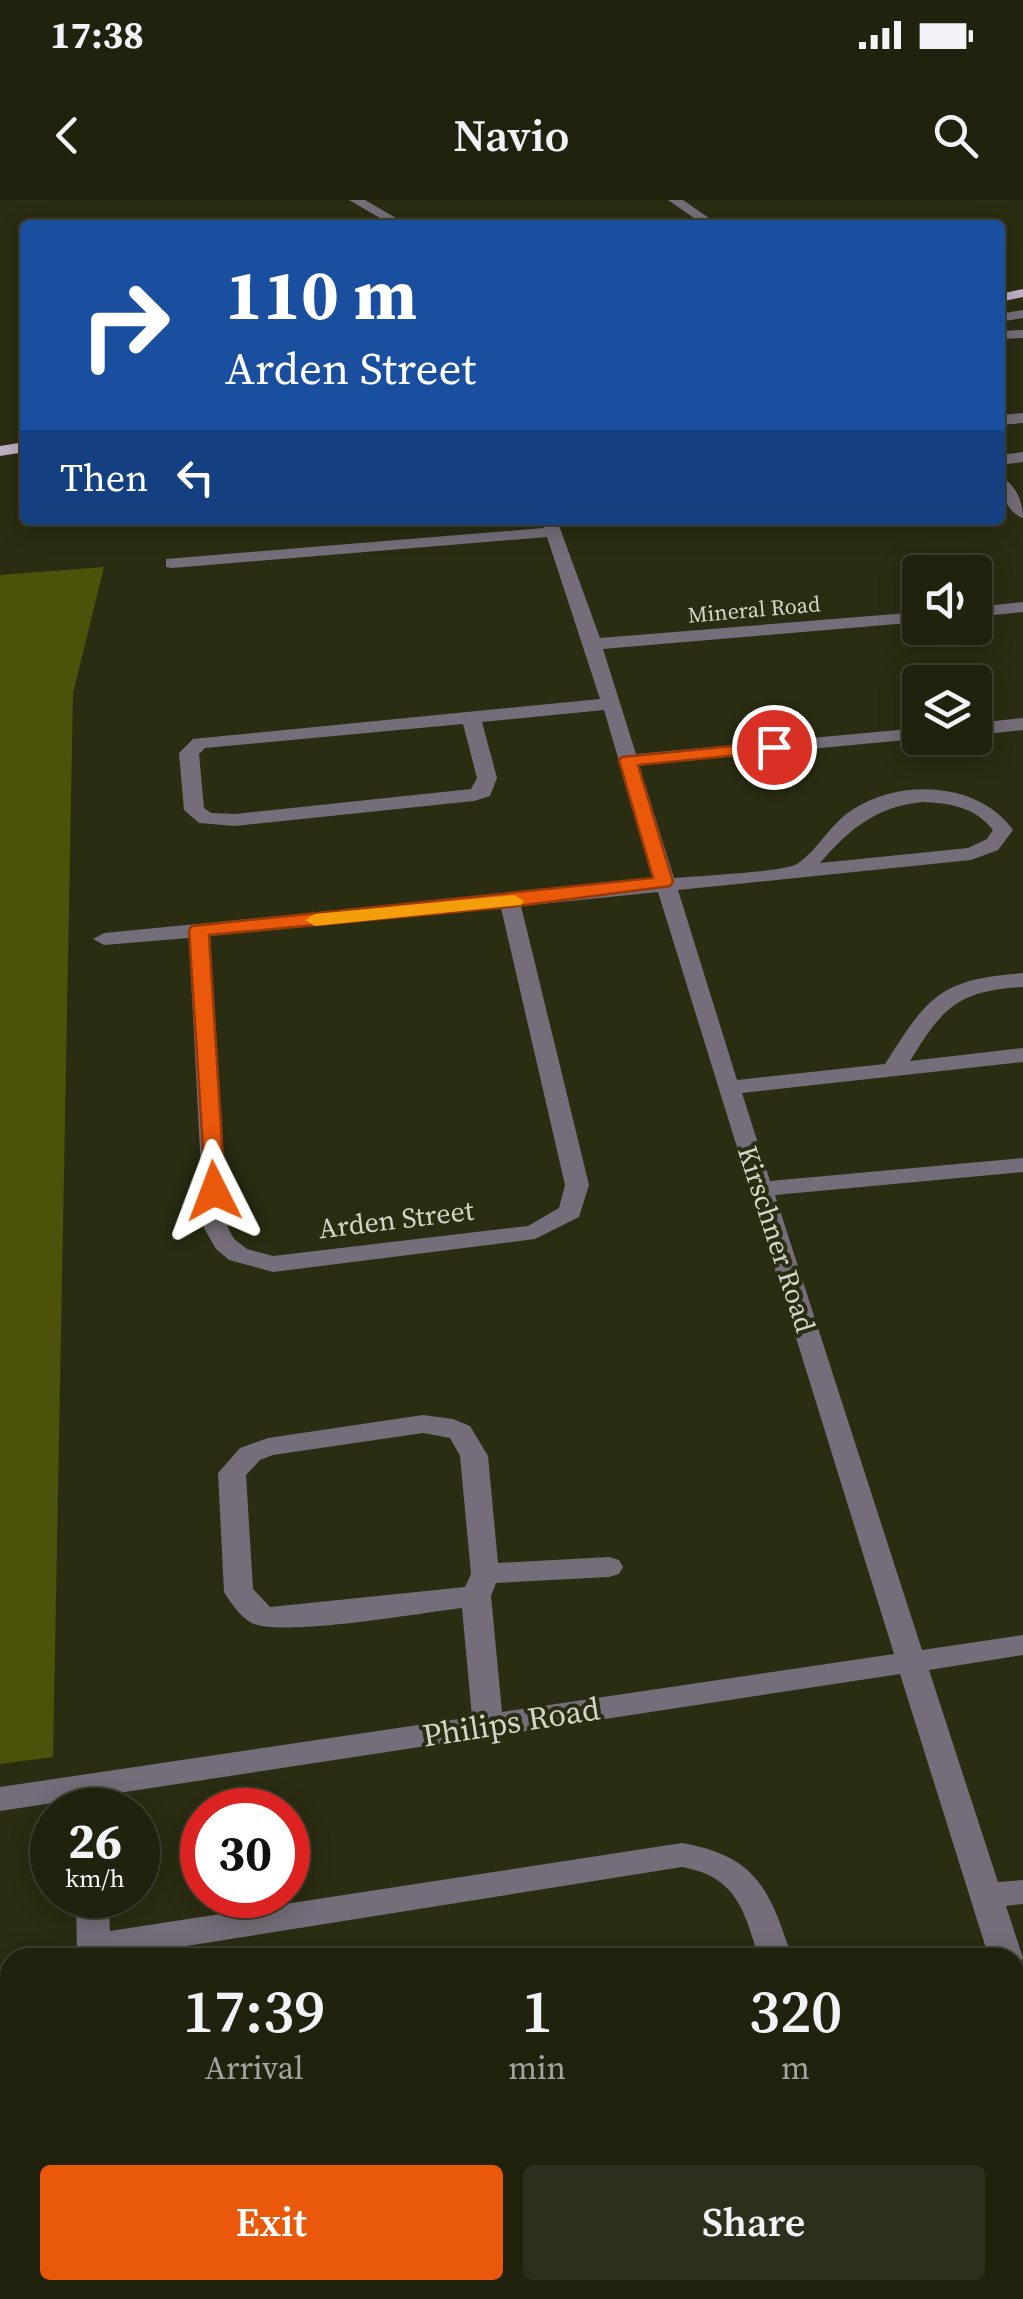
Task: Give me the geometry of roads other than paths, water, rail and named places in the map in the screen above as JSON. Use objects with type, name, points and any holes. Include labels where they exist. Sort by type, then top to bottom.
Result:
[{"type":"street","points":[[355,200],[393,220]]},
{"type":"street","points":[[674,200],[705,220]]},
{"type":"street","points":[[1005,489],[1023,513]]},
{"type":"street","points":[[172,563],[551,526]]},
{"type":"street","name":"Kirschner Road","points":[[551,526],[593,644],[608,704],[728,1088],[1003,1948]]},
{"type":"street","points":[[992,611],[1023,608]]},
{"type":"street","name":"Mineral Road","points":[[593,644],[902,618]]},
{"type":"street","points":[[471,718],[487,778],[484,792],[235,820],[206,819],[194,810],[189,753],[200,742],[608,704]]},
{"type":"street","points":[[992,727],[1023,724]]},
{"type":"street","points":[[628,760],[902,736]]},
{"type":"street","points":[[104,939],[510,902],[664,882],[800,871],[971,854],[1000,840],[1003,830],[997,818],[972,802],[946,798],[885,802],[866,810],[800,871]]},
{"type":"street","name":"Arden Street","points":[[199,930],[216,1228],[220,1240],[235,1254],[252,1262],[273,1264],[520,1234],[555,1224],[570,1212],[577,1185],[510,902]]},
{"type":"street","points":[[892,1071],[935,1004],[949,993],[981,983],[1023,980]]},
{"type":"street","points":[[728,1088],[1023,1055]]},
{"type":"street","points":[[760,1189],[1023,1165]]},
{"type":"street","points":[[488,1725],[480,1585],[474,1456],[460,1432],[443,1425],[423,1424],[268,1448],[250,1454],[232,1473],[239,1592],[261,1616],[281,1619],[480,1585],[609,1566]]},
{"type":"street","name":"Philips Road","points":[[144,1788],[488,1725],[1023,1646]]},
{"type":"street","name":"Philips Road","points":[[0,1800],[30,1799]]},
{"type":"street","points":[[118,1948],[682,1856],[705,1857],[727,1865],[743,1879],[773,1948]]},
{"type":"street","points":[[987,1896],[1023,1892]]},
{"type":"street","points":[[93,1918],[94,1948]]}]
